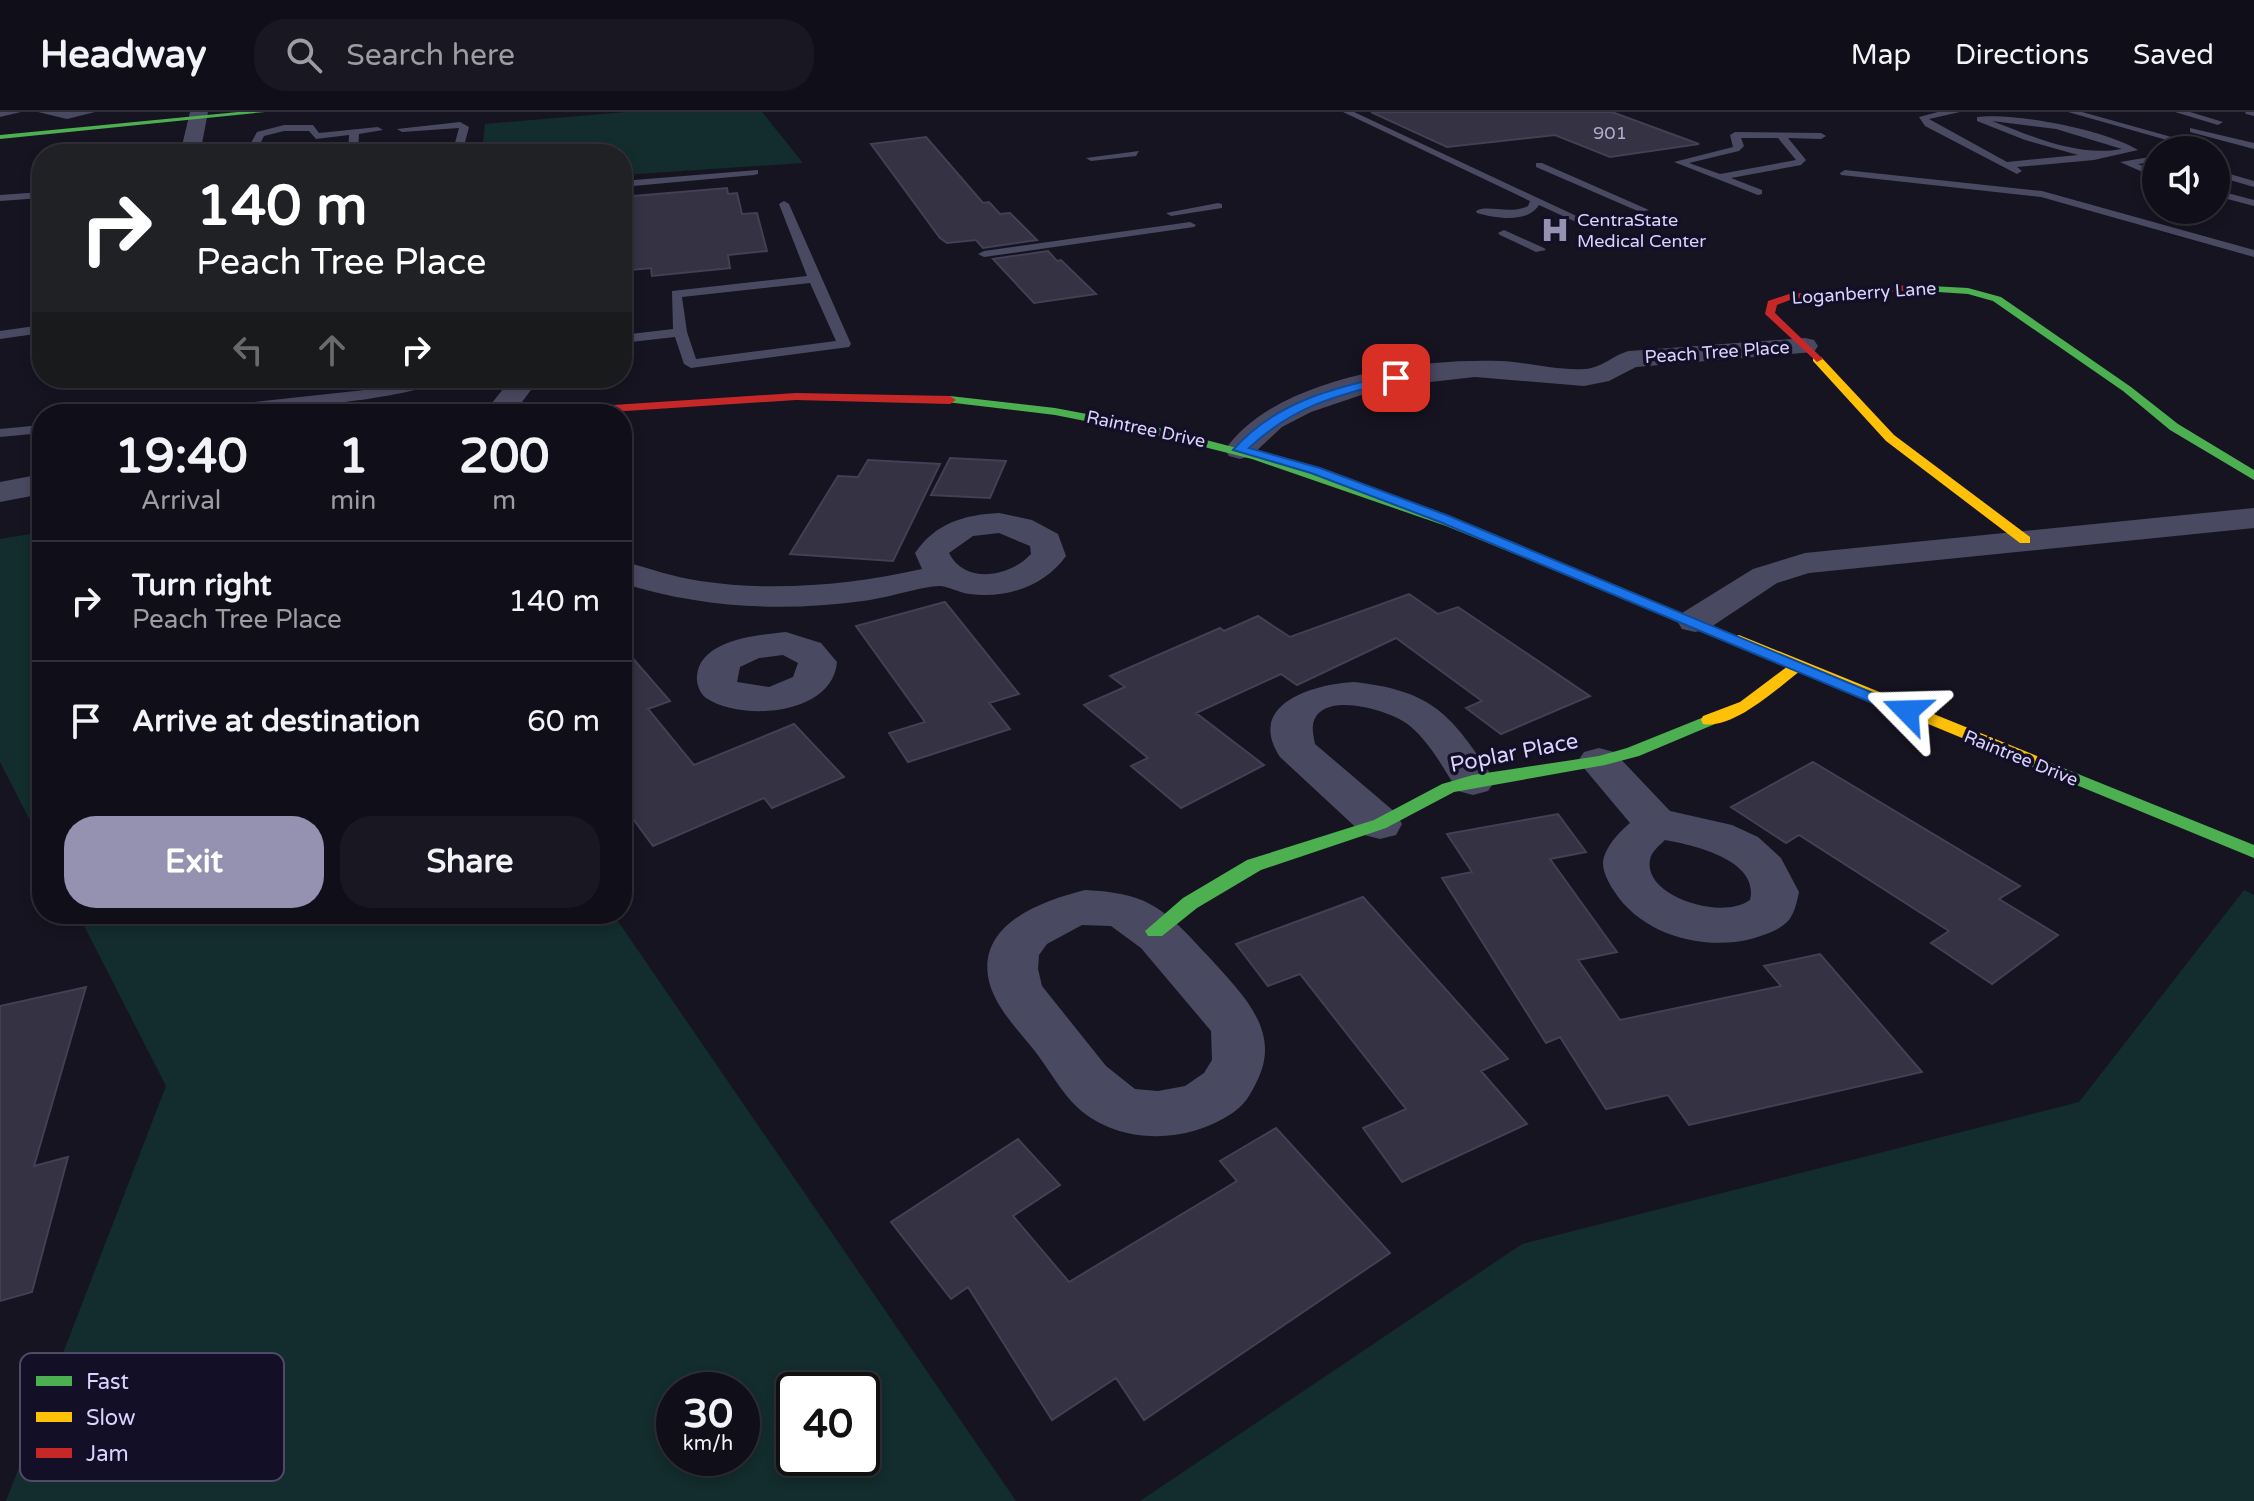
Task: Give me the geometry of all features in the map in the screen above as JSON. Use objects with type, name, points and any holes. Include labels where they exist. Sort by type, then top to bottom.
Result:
[{"type":"street","points":[[0,137],[198,115],[261,112]]},
{"type":"street","points":[[185,144],[230,126],[291,112]]},
{"type":"street","points":[[184,144],[198,115]]},
{"type":"street","points":[[31,134],[119,133],[178,144]]},
{"type":"street","name":"Loganberry Lane","points":[[2025,540],[1890,438],[1805,346],[1770,314],[1772,303],[1789,297],[1932,287],[1986,295],[2012,307],[2127,389],[2174,427],[2254,476]]},
{"type":"street","name":"Peach Tree Place","points":[[1240,450],[1277,418],[1332,392],[1415,375],[1503,368],[1556,378],[1578,378],[1614,373],[1629,359],[1805,346]]},
{"type":"street","points":[[497,401],[522,388]]},
{"type":"street","name":"Raintree Drive","points":[[632,408],[771,399],[924,398],[1033,408],[1097,418],[1240,450],[1362,486],[1695,621],[1797,666],[2250,841]]},
{"type":"street","points":[[0,492],[32,486]]},
{"type":"street","points":[[1695,621],[1757,580],[1805,563],[2254,518]]},
{"type":"street","points":[[638,577],[746,596],[848,593],[944,575]]},
{"type":"street","points":[[746,596],[745,632],[756,646]]},
{"type":"street","name":"Poplar Place","points":[[1155,931],[1190,903],[1254,865],[1380,824],[1448,788],[1633,752],[1746,705],[1797,666]]},
{"type":"street","points":[[1380,824],[1295,748],[1290,731],[1293,719],[1305,705],[1326,696],[1346,693],[1388,697],[1427,720],[1473,781]]},
{"type":"street","points":[[1599,761],[1656,824]]},
{"type":"street","points":[[1085,907],[1109,908],[1125,912],[1155,931],[1236,1024],[1241,1052],[1236,1073],[1216,1097],[1183,1111],[1156,1114],[1128,1110],[1104,1098],[1088,1084],[1016,987],[1012,961],[1023,937],[1039,922],[1060,912],[1085,907]]},
{"type":"lane","points":[[0,114],[17,112]]},
{"type":"lane","points":[[42,112],[67,116],[91,112]]},
{"type":"lane","points":[[1347,112],[1580,220]]},
{"type":"lane","points":[[1918,114],[1956,112]]},
{"type":"lane","points":[[2072,112],[2160,136]]},
{"type":"lane","points":[[2179,112],[2224,124]]},
{"type":"lane","points":[[1918,114],[1928,124],[2029,177]]},
{"type":"lane","points":[[2006,165],[2094,157],[2133,150],[2030,120],[2007,117],[1980,119],[2028,138],[2094,157]]},
{"type":"lane","points":[[402,129],[460,125],[464,127],[460,144]]},
{"type":"lane","points":[[2176,126],[2254,146]]},
{"type":"lane","points":[[254,144],[256,138],[272,130],[313,128],[314,140],[378,130]]},
{"type":"lane","points":[[353,144],[354,132]]},
{"type":"lane","points":[[1758,192],[1679,161],[1736,149],[1739,146],[1735,135],[1821,136]]},
{"type":"lane","points":[[1719,177],[1798,163],[1801,160],[1780,135]]},
{"type":"lane","points":[[1091,158],[1136,153]]},
{"type":"lane","points":[[2142,160],[2125,162],[2142,169]]},
{"type":"lane","points":[[1539,165],[1644,210]]},
{"type":"lane","points":[[632,183],[754,172]]},
{"type":"lane","points":[[1845,173],[2056,198],[2254,254]]},
{"type":"lane","points":[[1876,177],[1898,189]]},
{"type":"lane","points":[[2230,177],[2254,184]]},
{"type":"lane","points":[[2040,183],[2052,189],[2056,198]]},
{"type":"lane","points":[[0,198],[32,196]]},
{"type":"lane","points":[[2230,197],[2254,203]]},
{"type":"lane","points":[[1481,211],[1497,215],[1527,212],[1536,200]]},
{"type":"lane","points":[[784,204],[844,344],[691,364],[680,332],[676,294],[814,279]]},
{"type":"lane","points":[[1171,213],[1218,206]]},
{"type":"lane","points":[[984,254],[1190,225]]},
{"type":"lane","points":[[1504,233],[1540,250]]},
{"type":"lane","points":[[0,335],[32,330]]},
{"type":"lane","points":[[632,338],[680,332]]},
{"type":"lane","points":[[272,404],[403,388]]},
{"type":"lane","points":[[0,433],[32,430]]},
{"type":"green space","points":[[626,112],[762,112],[803,163],[632,174],[632,144],[483,144],[485,124]]},
{"type":"green space","points":[[32,534],[32,824],[0,762],[0,539]]},
{"type":"green space","points":[[2244,890],[2254,895],[2254,1501],[1140,1501],[1522,1244],[2079,1102]]},
{"type":"green space","points":[[83,924],[620,924],[1016,1501],[6,1501],[20,1465],[20,1481],[284,1481],[284,1353],[63,1353],[166,1086]]},
{"type":"building","name":"CentraState Medical Center","points":[[1371,112],[1612,112],[1699,144],[1610,157],[1555,135],[1447,147]]},
{"type":"building","points":[[926,137],[983,203],[989,202],[1000,214],[1010,213],[1037,240],[983,248],[976,240],[947,243],[940,238],[871,144]]},
{"type":"building","points":[[727,188],[728,194],[737,193],[742,214],[757,213],[767,251],[728,255],[730,268],[652,276],[651,268],[632,270],[632,196]]},
{"type":"building","points":[[1048,251],[1096,294],[1034,303],[993,259]]},
{"type":"building","points":[[950,458],[1006,461],[990,498],[931,495]]},
{"type":"building","points":[[868,460],[940,464],[893,561],[790,554],[838,476],[858,477]]},
{"type":"building","points":[[1409,594],[1438,614],[1458,607],[1590,696],[1501,734],[1466,708],[1482,701],[1396,638],[1297,685],[1281,674],[1196,713],[1264,765],[1181,808],[1131,766],[1148,758],[1084,705],[1125,687],[1110,676],[1220,628],[1224,631],[1258,616],[1290,637]]},
{"type":"building","points":[[945,602],[1019,694],[989,703],[1010,729],[908,762],[889,733],[925,722],[856,626]]},
{"type":"building","points":[[632,657],[670,701],[648,709],[694,765],[794,724],[844,777],[772,808],[764,798],[653,846],[632,818]]},
{"type":"building","points":[[1813,762],[2020,886],[1999,899],[2058,935],[1992,984],[1931,943],[1949,931],[1799,835],[1786,843],[1731,807]]},
{"type":"building","points":[[1558,814],[1586,852],[1550,859],[1617,952],[1578,960],[1620,1020],[1781,986],[1764,966],[1820,954],[1922,1072],[1689,1125],[1668,1095],[1606,1109],[1560,1037],[1546,1043],[1442,878],[1472,872],[1447,834]]},
{"type":"building","points":[[1363,897],[1508,1059],[1481,1071],[1527,1124],[1402,1182],[1363,1128],[1406,1109],[1300,974],[1268,986],[1236,944]]},
{"type":"building","points":[[86,987],[34,1166],[68,1157],[32,1292],[0,1301],[0,1006]]},
{"type":"building","points":[[1276,1128],[1390,1253],[1144,1420],[1116,1378],[1052,1420],[968,1287],[951,1299],[891,1222],[1018,1139],[1060,1185],[1013,1216],[1069,1282],[1237,1181],[1220,1161]]},
{"type":"traffic: fast","points":[[0,137],[261,112]]},
{"type":"traffic: fast","points":[[1912,288],[1968,291],[1997,299],[2127,389],[2174,427],[2254,476]]},
{"type":"traffic: fast","points":[[950,400],[1055,412],[1156,431],[1256,457],[1451,523],[1739,640]]},
{"type":"traffic: fast","points":[[1155,931],[1190,903],[1254,865],[1380,824],[1448,788],[1473,781],[1599,761],[1633,752],[1709,720]]},
{"type":"traffic: fast","points":[[2031,760],[2254,852]]},
{"type":"traffic: slow","points":[[1817,359],[1890,438],[2025,540]]},
{"type":"traffic: slow","points":[[1739,640],[2031,760]]},
{"type":"traffic: slow","points":[[1709,720],[1746,705],[1797,666]]},
{"type":"traffic: jam","points":[[1817,359],[1770,314],[1772,303],[1789,297],[1912,288]]},
{"type":"traffic: jam","points":[[632,407],[796,397],[950,400]]},
{"type":"place","name":"CentraState Medical Center","points":[[1555,230]]},
{"type":"route","points":[[1396,378],[1306,402],[1268,424],[1240,450],[1362,486],[1907,711]]}]
